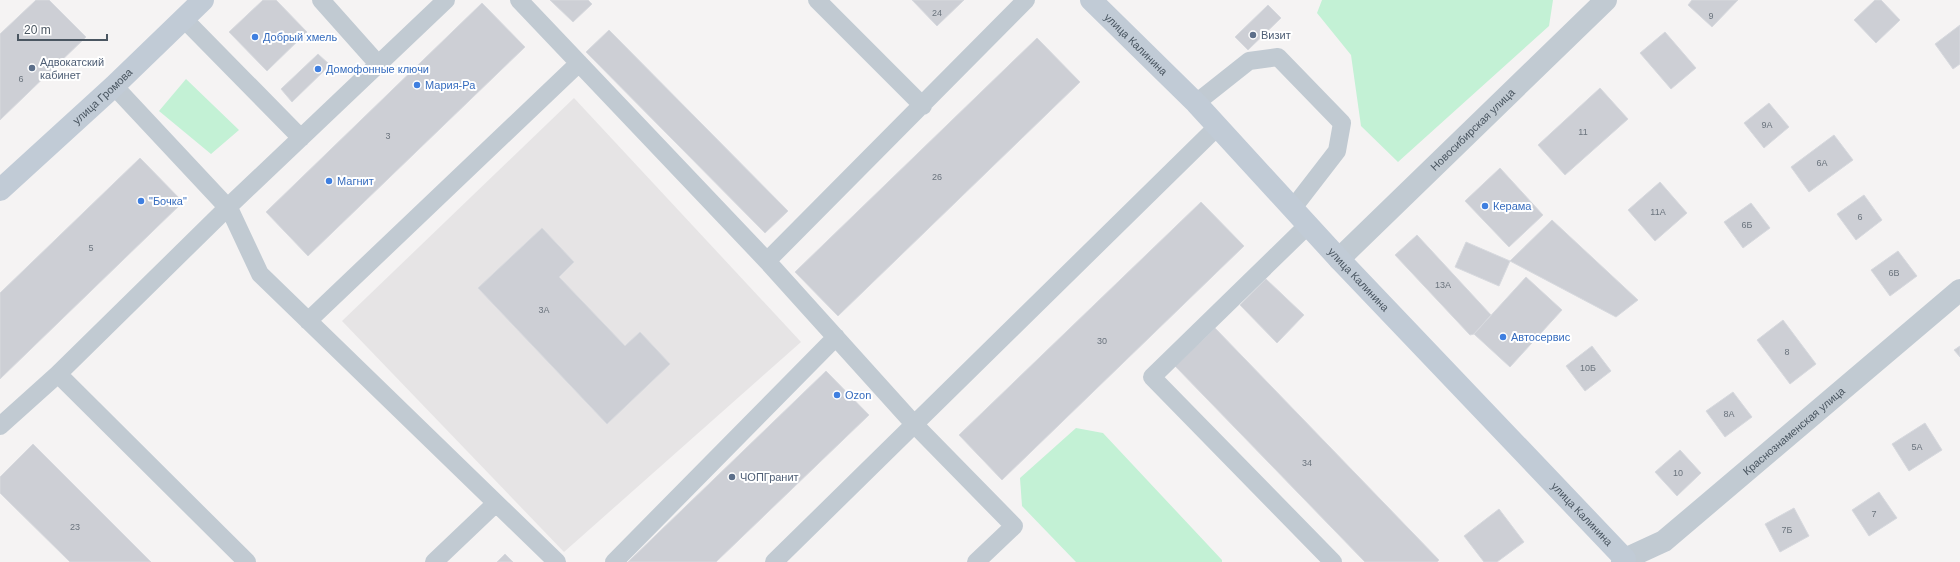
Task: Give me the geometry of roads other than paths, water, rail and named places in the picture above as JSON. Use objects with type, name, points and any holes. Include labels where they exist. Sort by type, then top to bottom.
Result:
[{"type":"street","name":"улица Громова","points":[[0,190],[114,86],[203,0]]},
{"type":"street","name":"улица Калинина","points":[[1091,0],[1196,104],[1339,259],[1624,561]]},
{"type":"street","name":"Новосибирская улица","points":[[1339,259],[1606,0]]},
{"type":"street","name":"Краснознаменская улица","points":[[1624,561],[1664,541],[1960,290]]},
{"type":"lane","points":[[321,0],[378,64]]},
{"type":"lane","points":[[0,426],[58,374],[228,207],[446,0]]},
{"type":"lane","points":[[518,0],[767,261],[914,424],[1014,526],[976,562]]},
{"type":"lane","points":[[817,0],[923,106]]},
{"type":"lane","points":[[767,261],[923,106],[1026,0]]},
{"type":"lane","points":[[184,19],[301,138]]},
{"type":"lane","points":[[1196,104],[1249,61],[1278,57],[1342,123],[1336,152],[1293,208]]},
{"type":"lane","points":[[308,321],[579,63]]},
{"type":"lane","points":[[114,86],[228,207],[260,274],[495,504],[557,562]]},
{"type":"lane","points":[[774,562],[1217,127]]},
{"type":"lane","points":[[1308,225],[1152,377],[1333,562]]},
{"type":"lane","points":[[614,562],[836,337]]},
{"type":"lane","points":[[58,374],[247,562]]},
{"type":"lane","points":[[434,562],[495,504]]},
{"type":"place","name":"Визит","points":[[1253,35]]},
{"type":"place","name":"Добрый хмель","points":[[255,37]]},
{"type":"place","name":"Адвокатский кабинет","points":[[32,68]]},
{"type":"place","name":"Домофонные ключи","points":[[318,69]]},
{"type":"place","name":"Мария-Ра","points":[[417,85]]},
{"type":"place","name":"Магнит","points":[[329,181]]},
{"type":"place","name":"\"Бочка\"","points":[[141,201]]},
{"type":"place","name":"Керама","points":[[1485,206]]},
{"type":"place","name":"Автосервис","points":[[1503,337]]},
{"type":"place","name":"Ozon","points":[[837,395]]},
{"type":"place","name":"ЧОПГранит","points":[[732,477]]}]
